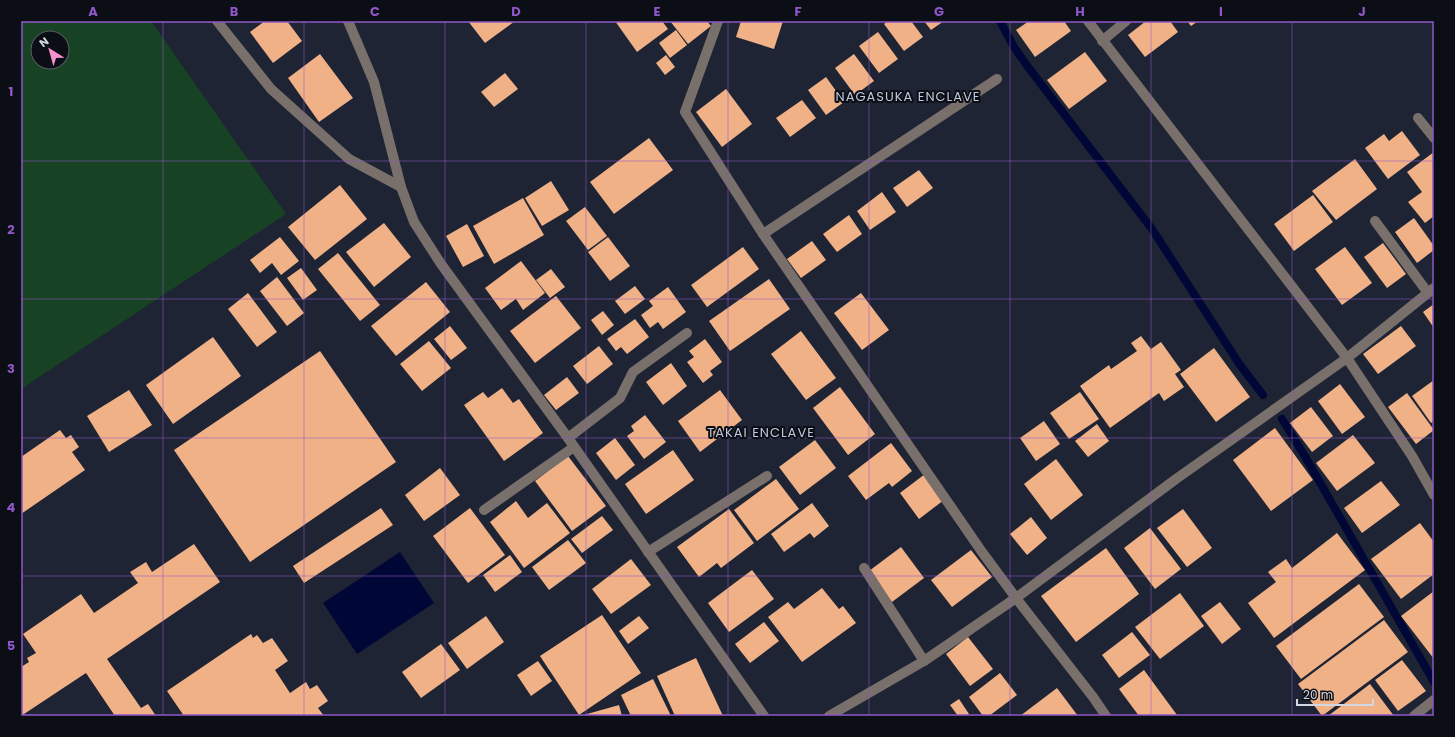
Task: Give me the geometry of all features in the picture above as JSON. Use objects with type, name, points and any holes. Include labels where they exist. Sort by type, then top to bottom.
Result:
[{"type":"street","points":[[217,21],[271,89],[349,159],[401,187]]},
{"type":"street","points":[[348,21],[374,82],[401,187],[414,222],[441,264],[568,438],[764,716]]},
{"type":"street","points":[[718,21],[685,112],[763,234],[1016,598],[1094,698],[1106,716]]},
{"type":"street","points":[[1088,21],[1346,358],[1412,456],[1434,495]]},
{"type":"street","points":[[1102,41],[1126,21]]},
{"type":"street","points":[[763,234],[997,79]]},
{"type":"street","points":[[1418,118],[1434,138]]},
{"type":"street","points":[[829,716],[924,661],[1016,598],[1176,479],[1346,358],[1431,291],[1376,221]]},
{"type":"street","points":[[568,438],[620,398],[633,372],[687,333]]},
{"type":"street","points":[[484,510],[574,447]]},
{"type":"street","points":[[648,552],[767,476]]},
{"type":"street","points":[[864,568],[924,661]]},
{"type":"street","points":[[1414,716],[1434,700]]},
{"type":"green space","points":[[21,21],[151,21],[286,214],[21,389]]},
{"type":"shaded area","points":[[400,552],[434,603],[357,654],[323,603]]},
{"type":"building","points":[[265,21],[287,21],[302,41],[273,63],[250,32]]},
{"type":"building","points":[[468,21],[515,21],[485,43]]},
{"type":"building","points":[[615,21],[662,21],[668,29],[637,52]]},
{"type":"building","points":[[670,21],[707,21],[711,26],[688,44]]},
{"type":"building","points":[[741,21],[783,21],[774,49],[736,37]]},
{"type":"building","points":[[888,21],[911,21],[923,37],[904,51],[884,24]]},
{"type":"building","points":[[924,21],[944,21],[931,30]]},
{"type":"building","points":[[1029,21],[1064,21],[1071,31],[1035,57],[1016,30]]},
{"type":"building","points":[[1146,21],[1170,21],[1178,32],[1145,57],[1128,35]]},
{"type":"building","points":[[1187,21],[1198,21],[1191,26]]},
{"type":"building","points":[[676,30],[687,45],[670,58],[659,43]]},
{"type":"building","points":[[878,32],[898,59],[879,73],[859,46]]},
{"type":"building","points":[[1085,52],[1107,81],[1069,109],[1047,80]]},
{"type":"building","points":[[320,54],[353,98],[319,122],[288,78]]},
{"type":"building","points":[[854,54],[874,81],[855,95],[835,68]]},
{"type":"building","points":[[666,55],[675,67],[665,75],[656,63]]},
{"type":"building","points":[[505,73],[518,89],[494,107],[481,92]]},
{"type":"building","points":[[826,77],[844,102],[826,115],[808,90]]},
{"type":"building","points":[[726,89],[752,124],[722,147],[696,112]]},
{"type":"building","points":[[802,100],[816,118],[790,137],[776,118]]},
{"type":"building","points":[[1402,131],[1420,155],[1388,179],[1365,148],[1384,134],[1389,141]]},
{"type":"building","points":[[649,138],[673,170],[614,214],[590,182]]},
{"type":"building","points":[[1434,152],[1434,216],[1425,223],[1408,202],[1422,192],[1407,172]]},
{"type":"building","points":[[1355,159],[1377,189],[1336,220],[1312,191]]},
{"type":"building","points":[[919,170],[933,188],[907,207],[893,188]]},
{"type":"building","points":[[551,181],[569,210],[542,226],[525,198]]},
{"type":"building","points":[[340,185],[367,219],[315,260],[288,227]]},
{"type":"building","points":[[882,192],[896,212],[870,230],[857,211]]},
{"type":"building","points":[[1313,195],[1333,222],[1294,251],[1274,224]]},
{"type":"building","points":[[523,198],[544,235],[494,264],[473,226]]},
{"type":"building","points":[[585,207],[607,236],[588,250],[566,221]]},
{"type":"building","points":[[849,215],[862,234],[837,252],[823,234]]},
{"type":"building","points":[[1414,218],[1434,246],[1434,250],[1417,263],[1395,232]]},
{"type":"building","points":[[384,223],[411,257],[374,287],[346,252]]},
{"type":"building","points":[[467,224],[484,256],[463,267],[446,236]]},
{"type":"building","points":[[280,237],[299,261],[281,275],[272,263],[260,273],[250,260]]},
{"type":"building","points":[[608,237],[630,266],[610,281],[588,252]]},
{"type":"building","points":[[812,241],[826,260],[801,278],[787,259]]},
{"type":"building","points":[[1383,243],[1406,274],[1387,288],[1364,257]]},
{"type":"building","points":[[743,247],[759,269],[707,307],[691,285]]},
{"type":"building","points":[[1345,247],[1372,283],[1342,305],[1315,269]]},
{"type":"building","points":[[338,253],[380,305],[360,321],[318,269]]},
{"type":"building","points":[[521,261],[545,293],[523,310],[516,299],[501,310],[485,288]]},
{"type":"building","points":[[301,268],[317,290],[303,300],[287,278]]},
{"type":"building","points":[[551,269],[565,287],[550,298],[536,280]]},
{"type":"building","points":[[277,277],[304,313],[287,326],[260,291]]},
{"type":"building","points":[[769,279],[790,309],[730,351],[709,321]]},
{"type":"building","points":[[426,282],[450,312],[396,356],[371,326]]},
{"type":"building","points":[[635,286],[645,299],[625,314],[615,301]]},
{"type":"building","points":[[668,287],[686,312],[663,329],[658,322],[650,328],[641,315],[653,306],[649,301]]},
{"type":"building","points":[[248,293],[277,332],[257,347],[228,309]]},
{"type":"building","points":[[861,293],[889,330],[862,350],[834,313]]},
{"type":"building","points":[[556,296],[581,328],[535,363],[510,331]]},
{"type":"building","points":[[1434,304],[1434,328],[1423,312]]},
{"type":"building","points":[[603,311],[614,325],[602,335],[591,320]]},
{"type":"building","points":[[635,319],[649,337],[627,354],[621,347],[616,351],[607,339]]},
{"type":"building","points":[[450,326],[467,348],[451,360],[434,339]]},
{"type":"building","points":[[1401,326],[1416,346],[1378,374],[1363,354]]},
{"type":"building","points":[[801,331],[836,378],[806,400],[771,354]]},
{"type":"building","points":[[1141,336],[1151,349],[1161,342],[1181,370],[1175,374],[1184,387],[1164,401],[1159,393],[1110,428],[1080,386],[1109,365],[1111,369],[1137,351],[1131,343]]},
{"type":"building","points":[[213,337],[241,376],[173,424],[146,385]]},
{"type":"building","points":[[705,339],[722,362],[710,371],[713,375],[703,383],[687,362],[694,357],[689,351]]},
{"type":"building","points":[[429,341],[451,368],[422,391],[400,364]]},
{"type":"building","points":[[599,346],[613,364],[587,384],[573,366]]},
{"type":"building","points":[[1214,348],[1250,397],[1216,422],[1180,374]]},
{"type":"building","points":[[320,351],[396,462],[250,562],[174,450]]},
{"type":"building","points":[[671,363],[687,386],[663,405],[646,382]]},
{"type":"building","points":[[567,377],[579,393],[556,410],[544,395]]},
{"type":"building","points":[[1434,380],[1434,421],[1431,423],[1412,396]]},
{"type":"building","points":[[1340,384],[1365,417],[1342,434],[1318,401]]},
{"type":"building","points":[[840,387],[875,434],[848,455],[813,408]]},
{"type":"building","points":[[502,388],[513,403],[519,399],[543,433],[504,461],[464,405],[483,392],[488,398]]},
{"type":"building","points":[[129,390],[152,425],[109,452],[87,416]]},
{"type":"building","points":[[720,390],[742,420],[700,452],[678,421]]},
{"type":"building","points":[[1080,392],[1099,419],[1069,439],[1050,413]]},
{"type":"building","points":[[1407,393],[1434,430],[1416,444],[1388,407]]},
{"type":"building","points":[[1311,407],[1333,436],[1312,452],[1290,423]]},
{"type":"building","points":[[645,415],[666,442],[644,459],[627,436],[634,431],[631,426]]},
{"type":"building","points":[[1044,421],[1060,444],[1036,461],[1020,438]]},
{"type":"building","points":[[1097,424],[1109,441],[1088,457],[1075,441]]},
{"type":"building","points":[[1275,428],[1313,480],[1271,511],[1233,460]]},
{"type":"building","points":[[60,430],[66,438],[71,435],[79,447],[72,452],[85,470],[21,514],[21,457]]},
{"type":"building","points":[[1353,435],[1375,463],[1337,491],[1316,463]]},
{"type":"building","points":[[615,438],[635,465],[616,480],[596,453]]},
{"type":"building","points":[[815,440],[836,468],[800,495],[779,467]]},
{"type":"building","points":[[891,443],[912,471],[892,487],[889,483],[866,500],[848,476]]},
{"type":"building","points":[[673,450],[694,480],[646,514],[625,484]]},
{"type":"building","points":[[568,456],[606,506],[572,531],[535,481]]},
{"type":"building","points":[[1056,459],[1083,495],[1051,520],[1024,484]]},
{"type":"building","points":[[440,468],[460,495],[424,521],[405,495]]},
{"type":"building","points":[[925,474],[944,500],[919,519],[900,493]]},
{"type":"building","points":[[776,479],[799,509],[757,541],[734,510]]},
{"type":"building","points":[[1381,481],[1400,505],[1362,533],[1344,508]]},
{"type":"building","points":[[516,501],[528,518],[547,503],[570,533],[524,568],[490,522]]},
{"type":"building","points":[[812,503],[829,526],[814,538],[810,533],[784,552],[771,534]]},
{"type":"building","points":[[381,508],[393,525],[304,583],[293,566]]},
{"type":"building","points":[[470,508],[505,555],[468,583],[433,536]]},
{"type":"building","points":[[729,509],[754,543],[721,568],[717,563],[699,577],[677,547]]},
{"type":"building","points":[[1183,509],[1212,548],[1187,567],[1157,528]]},
{"type":"building","points":[[602,516],[613,530],[582,553],[571,539]]},
{"type":"building","points":[[1031,517],[1047,538],[1027,555],[1010,534]]},
{"type":"building","points":[[1420,523],[1434,542],[1434,574],[1401,599],[1371,559]]},
{"type":"building","points":[[1150,528],[1181,569],[1155,589],[1124,548]]},
{"type":"building","points":[[1337,533],[1365,570],[1274,638],[1248,603],[1276,582],[1268,572],[1286,559],[1292,568]]},
{"type":"building","points":[[568,540],[586,563],[549,590],[532,567]]},
{"type":"building","points":[[194,544],[220,582],[107,659],[141,708],[148,704],[156,716],[115,716],[86,673],[21,716],[21,667],[29,662],[27,658],[36,653],[23,634],[81,594],[94,613],[138,583],[130,572],[146,562],[152,572]]},
{"type":"building","points":[[901,547],[924,578],[892,602],[869,571]]},
{"type":"building","points":[[1106,548],[1139,594],[1076,642],[1041,596]]},
{"type":"building","points":[[971,550],[992,577],[952,607],[931,580]]},
{"type":"building","points":[[510,555],[522,572],[495,592],[483,575]]},
{"type":"building","points":[[631,559],[651,585],[611,614],[592,589]]},
{"type":"building","points":[[752,570],[774,599],[729,632],[708,603]]},
{"type":"building","points":[[1359,584],[1384,617],[1301,679],[1276,646]]},
{"type":"building","points":[[822,588],[839,609],[843,606],[856,623],[802,662],[768,617],[788,602],[794,609]]},
{"type":"building","points":[[1434,591],[1434,659],[1401,616]]},
{"type":"building","points":[[1180,593],[1204,626],[1160,659],[1135,627]]},
{"type":"building","points":[[1220,602],[1241,629],[1222,644],[1201,616]]},
{"type":"building","points":[[602,615],[641,673],[579,715],[540,656]]},
{"type":"building","points":[[486,616],[504,642],[467,669],[448,643]]},
{"type":"building","points":[[639,616],[649,628],[628,644],[619,631]]},
{"type":"building","points":[[1384,620],[1408,652],[1322,716],[1298,684]]},
{"type":"building","points":[[764,622],[779,641],[750,663],[735,644]]},
{"type":"building","points":[[1132,632],[1150,655],[1119,678],[1102,655]]},
{"type":"building","points":[[251,634],[253,638],[257,635],[263,643],[272,638],[288,661],[275,670],[290,693],[306,682],[310,689],[317,685],[328,701],[318,708],[324,716],[184,716],[167,691]]},
{"type":"building","points":[[968,637],[993,669],[970,686],[946,654]]},
{"type":"building","points":[[441,644],[460,670],[421,698],[402,672]]},
{"type":"building","points":[[696,658],[723,716],[675,716],[657,676]]},
{"type":"building","points":[[1402,660],[1426,691],[1398,711],[1375,680]]},
{"type":"building","points":[[538,661],[552,681],[531,696],[517,675]]},
{"type":"building","points":[[1144,670],[1177,715],[1176,716],[1139,716],[1119,689]]},
{"type":"building","points":[[1000,673],[1017,695],[989,716],[983,716],[969,697]]},
{"type":"building","points":[[653,679],[671,716],[631,716],[621,695]]},
{"type":"building","points":[[1370,684],[1394,716],[1328,716]]},
{"type":"building","points":[[1057,688],[1078,716],[1020,716]]},
{"type":"building","points":[[959,699],[969,714],[966,716],[958,716],[950,705]]},
{"type":"building","points":[[619,705],[622,716],[580,716]]},
{"type":"waterway","points":[[1000,21],[1014,47],[1028,67],[1152,229],[1240,365],[1263,395]]},
{"type":"waterway","points":[[1282,419],[1306,458],[1434,682]]},
{"type":"district","name":"NAGASUKA ENCLAVE","points":[[908,96]]},
{"type":"district","name":"TAKAI ENCLAVE","points":[[761,432]]}]
